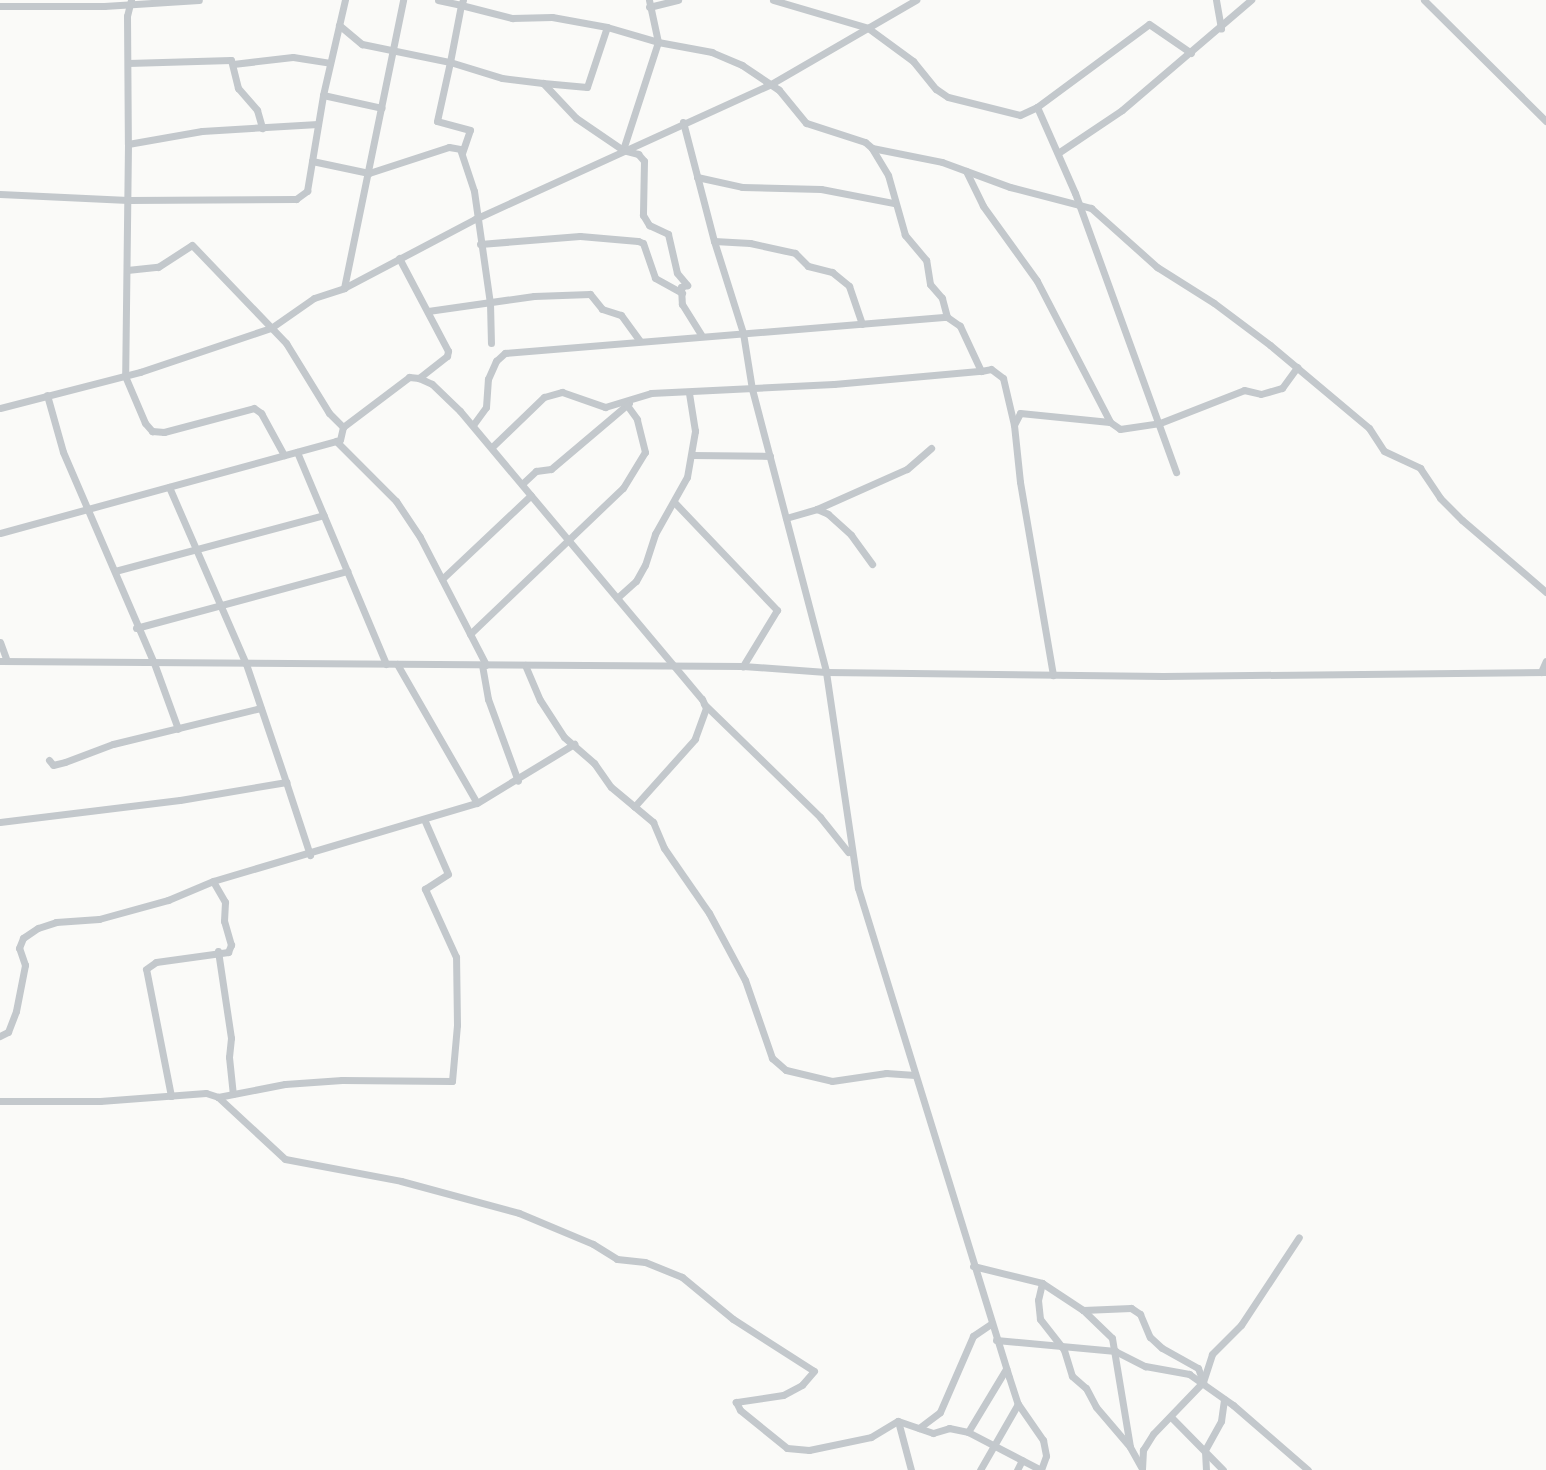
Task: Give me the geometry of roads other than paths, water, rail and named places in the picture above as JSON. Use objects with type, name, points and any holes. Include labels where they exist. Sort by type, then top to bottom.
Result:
[{"type":"street","points":[[0,6],[199,0]]},
{"type":"street","points":[[0,194],[128,200],[296,199],[307,191],[329,63],[345,0]]},
{"type":"street","points":[[344,288],[403,0]]},
{"type":"street","points":[[438,0],[462,3],[512,18],[552,17],[607,27],[658,42],[712,52],[742,65],[771,84],[806,123],[865,142],[872,148],[888,175],[893,203],[905,235],[926,260],[930,285],[942,298],[947,317]]},
{"type":"street","points":[[623,150],[658,42],[649,3],[678,0]]},
{"type":"street","points":[[773,0],[868,28],[914,61],[936,89],[948,97],[1020,115],[1037,107],[1149,24],[1191,53]]},
{"type":"street","points":[[0,408],[125,376],[271,328],[314,298],[344,288],[475,219],[682,122],[771,84],[916,0]]},
{"type":"street","points":[[1216,0],[1221,29]]},
{"type":"street","points":[[1058,153],[1122,110],[1221,29],[1251,0]]},
{"type":"street","points":[[1424,0],[1546,121]]},
{"type":"street","points":[[131,2],[127,16],[128,200],[125,376],[152,431],[164,432],[254,408],[261,413],[284,455]]},
{"type":"street","points":[[462,3],[437,121],[470,130],[462,153],[474,191],[475,219],[490,303],[491,343]]},
{"type":"street","points":[[339,25],[362,44],[450,62],[502,78],[587,87],[607,27]]},
{"type":"street","points":[[233,64],[293,57],[329,63]]},
{"type":"street","points":[[128,63],[227,59],[233,64],[238,88],[257,110],[262,128]]},
{"type":"street","points":[[543,83],[576,118],[623,150],[638,154],[644,161],[643,215],[649,225],[668,234],[677,273],[687,285],[681,287],[684,309],[701,335]]},
{"type":"street","points":[[323,95],[382,108]]},
{"type":"street","points":[[1037,107],[1078,202],[1176,472]]},
{"type":"street","points":[[218,1096],[285,1159],[401,1181],[519,1213],[593,1244],[617,1259],[645,1262],[682,1277],[733,1319],[814,1371],[802,1385],[783,1395],[736,1402],[740,1410],[787,1448],[809,1450],[871,1437],[898,1421],[933,1433],[949,1428],[968,1432],[1041,1470],[1046,1456],[1043,1440],[1018,1404],[996,1340],[850,854],[849,814],[826,672],[752,389],[743,333],[714,241],[682,122]]},
{"type":"street","points":[[128,144],[202,132],[318,124]]},
{"type":"street","points":[[312,161],[369,173],[449,147],[462,153]]},
{"type":"street","points":[[872,148],[966,171],[1010,187],[1091,207],[1157,267],[1214,303],[1296,367],[1369,428],[1384,451],[1420,468],[1455,513],[1546,592]]},
{"type":"street","points":[[966,171],[983,206],[1037,281],[1110,422],[1120,429],[1133,430],[1160,423],[1244,390],[1262,394],[1282,388],[1296,367]]},
{"type":"street","points":[[697,177],[742,187],[821,189],[893,203]]},
{"type":"street","points":[[480,244],[580,236],[638,241],[643,243],[655,278],[682,293]]},
{"type":"street","points":[[714,241],[750,243],[795,253],[808,266],[832,272],[849,286],[861,324]]},
{"type":"street","points":[[127,270],[158,267],[192,245],[286,343],[329,413],[343,427]]},
{"type":"street","points":[[399,258],[428,311],[447,356],[419,378]]},
{"type":"street","points":[[428,311],[459,304],[490,303],[534,296],[590,294],[602,309],[621,315],[640,341]]},
{"type":"street","points":[[473,425],[486,407],[488,380],[496,361],[505,353],[701,335],[947,317],[960,326],[981,371]]},
{"type":"street","points":[[492,447],[544,397],[562,392],[605,407],[651,393],[689,394],[991,369],[1003,378],[1014,425],[1020,482],[1053,675]]},
{"type":"street","points":[[0,533],[336,441],[342,438],[343,427],[409,377],[419,378],[432,384],[473,425],[569,542],[676,666],[704,704],[820,817],[850,854]]},
{"type":"street","points":[[617,598],[636,581],[655,534],[675,503],[692,455],[695,431],[689,394]]},
{"type":"street","points":[[47,395],[63,452],[115,571],[136,628],[154,663],[178,729]]},
{"type":"street","points":[[522,484],[536,471],[550,469],[636,398]]},
{"type":"street","points":[[470,633],[569,542],[623,488],[645,452],[637,419],[627,405]]},
{"type":"street","points":[[1014,425],[1020,413],[1110,422]]},
{"type":"street","points":[[336,441],[396,501],[442,579],[484,665],[488,699],[518,781]]},
{"type":"street","points":[[786,518],[817,509],[907,469],[931,448]]},
{"type":"street","points":[[297,452],[386,664]]},
{"type":"street","points":[[692,455],[770,456]]},
{"type":"street","points":[[169,487],[246,664],[310,855]]},
{"type":"street","points":[[442,579],[531,495]]},
{"type":"street","points":[[675,503],[777,610],[743,666]]},
{"type":"street","points":[[817,509],[851,535],[872,564]]},
{"type":"street","points":[[115,571],[324,516]]},
{"type":"street","points":[[136,628],[347,571]]},
{"type":"street","points":[[0,642],[3,661],[743,666],[826,672],[1053,675],[1543,672],[1546,661]]},
{"type":"street","points":[[397,664],[477,803]]},
{"type":"street","points":[[525,665],[540,700],[564,737],[594,763],[611,788],[653,822],[664,848],[724,940],[746,980],[772,1058],[786,1070],[832,1081],[886,1073],[915,1075]]},
{"type":"street","points":[[634,807],[696,739],[704,704]]},
{"type":"street","points":[[49,760],[53,765],[113,744],[261,708]]},
{"type":"street","points":[[0,1036],[9,1032],[16,1011],[25,965],[19,948],[23,938],[56,922],[99,919],[168,900],[213,881],[310,855],[477,803],[518,781],[574,744]]},
{"type":"street","points":[[0,822],[180,800],[286,782]]},
{"type":"street","points":[[0,1101],[100,1101],[206,1093],[218,1096],[342,1080],[452,1081],[457,1025],[456,957],[425,889],[448,874],[424,819]]},
{"type":"street","points":[[171,1096],[146,969],[156,962],[218,951],[228,952],[231,939],[224,921],[225,902],[213,881]]},
{"type":"street","points":[[218,951],[231,1038],[228,1057],[233,1094]]},
{"type":"street","points":[[1142,1470],[1143,1450],[1203,1382],[1212,1354],[1241,1325],[1299,1237]]},
{"type":"street","points":[[973,1266],[1042,1283],[1083,1310],[1112,1338],[1130,1447]]},
{"type":"street","points":[[1042,1283],[1038,1300],[1040,1319],[1063,1349],[1072,1376],[1086,1388],[1096,1407],[1130,1447],[1142,1470]]},
{"type":"street","points":[[1083,1310],[1131,1308],[1140,1314],[1150,1336],[1162,1348],[1198,1368],[1203,1382]]},
{"type":"street","points":[[919,1428],[940,1412],[973,1336],[991,1324]]},
{"type":"street","points":[[996,1340],[1063,1349],[1114,1352],[1145,1366],[1189,1374],[1203,1382],[1308,1470]]},
{"type":"street","points":[[968,1432],[1006,1369]]},
{"type":"street","points":[[1206,1470],[1205,1450],[1221,1421],[1224,1399]]},
{"type":"street","points":[[980,1470],[996,1447],[1018,1404]]},
{"type":"street","points":[[1171,1417],[1223,1470]]},
{"type":"street","points":[[898,1421],[911,1470]]},
{"type":"street","points":[[1017,1470],[1022,1460]]}]
